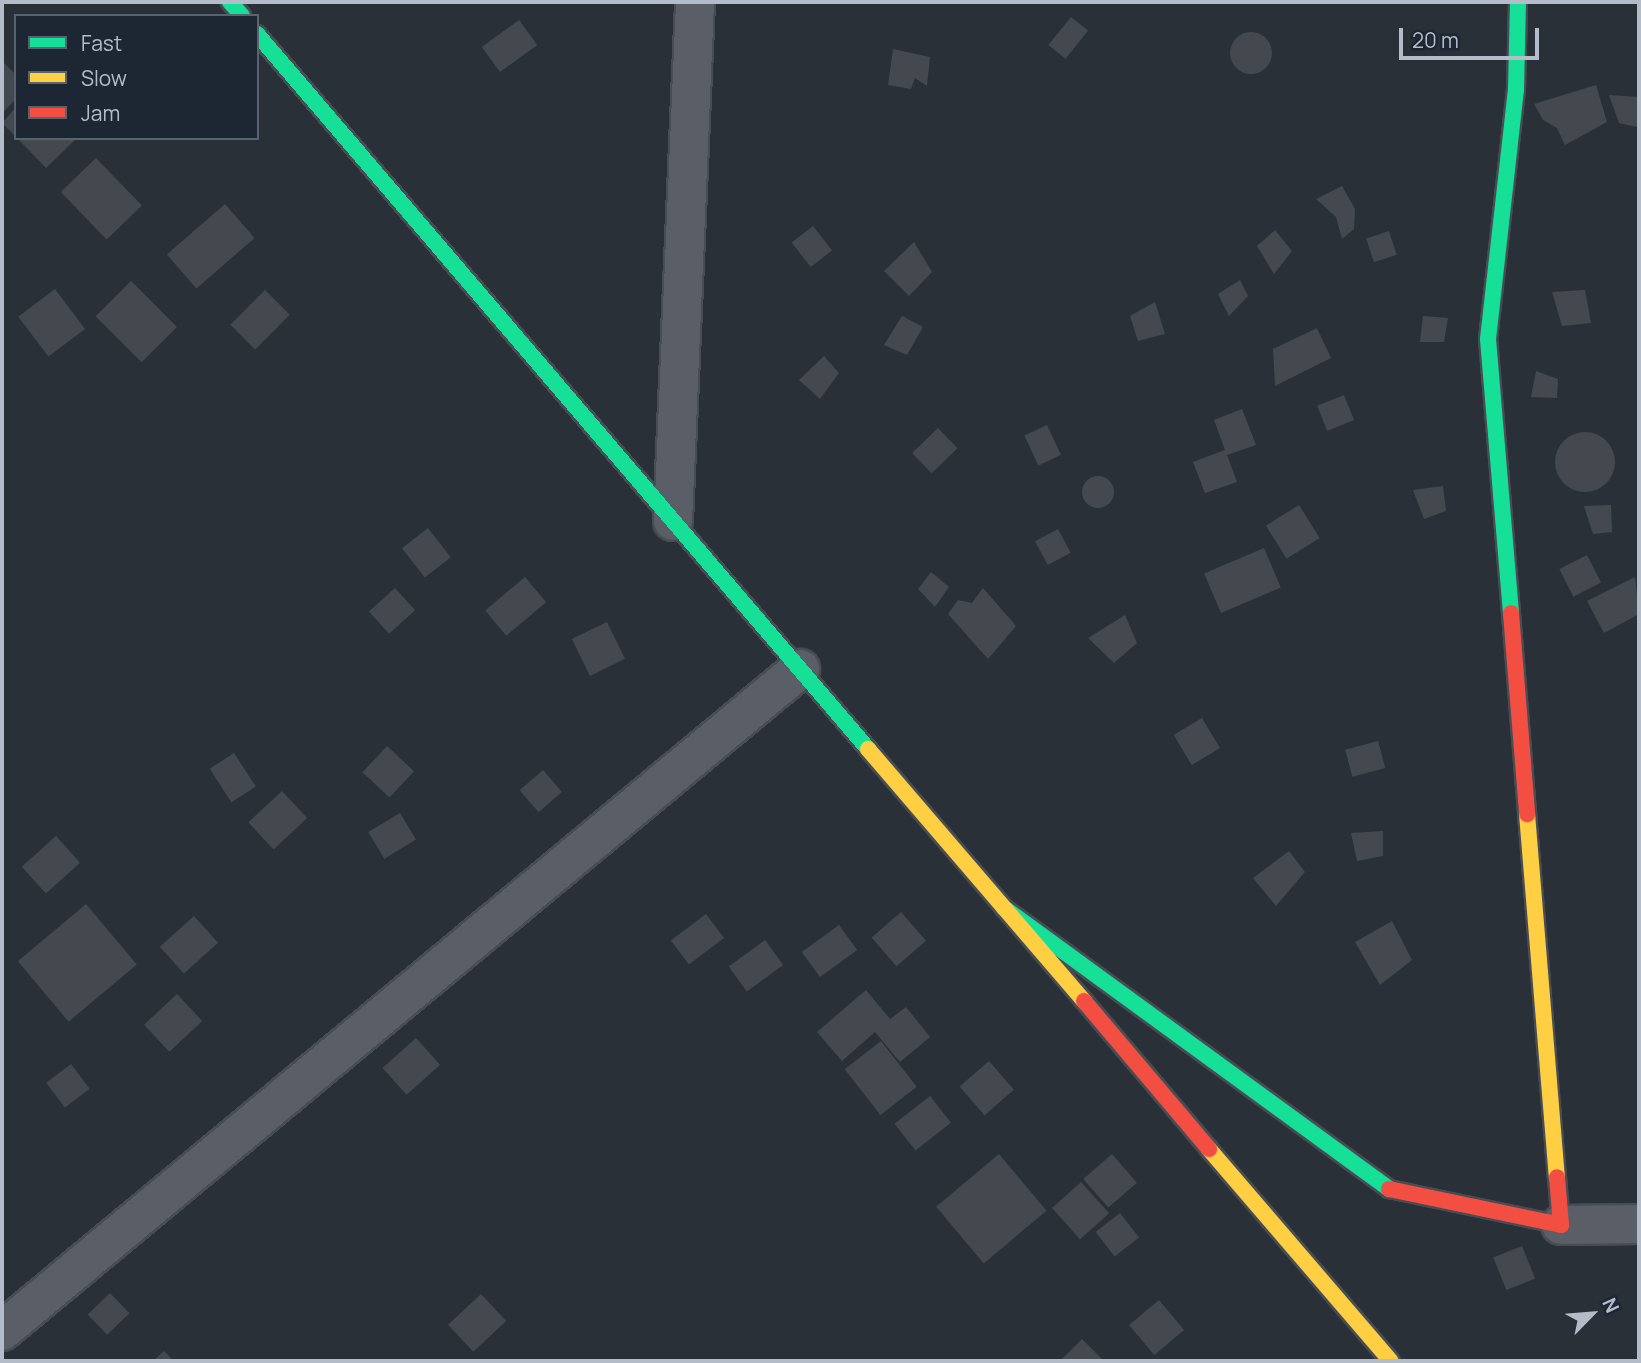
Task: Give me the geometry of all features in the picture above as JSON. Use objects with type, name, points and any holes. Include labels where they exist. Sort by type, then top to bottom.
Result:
[{"type":"street","points":[[673,521],[695,2]]},
{"type":"street","points":[[1518,2],[1516,90],[1488,339],[1561,1224]]},
{"type":"street","points":[[259,36],[1391,1361]]},
{"type":"street","points":[[2,1331],[800,669]]},
{"type":"street","points":[[1004,908],[1384,1188],[1561,1224],[1639,1224]]},
{"type":"building","points":[[1071,17],[1088,31],[1065,59],[1048,45]]},
{"type":"building","points":[[519,20],[537,45],[500,72],[482,47]]},
{"type":"building","points":[[1251,32],[1266,38],[1272,53],[1266,68],[1251,74],[1236,68],[1230,53],[1236,38]]},
{"type":"building","points":[[893,49],[930,57],[927,86],[915,78],[911,89],[888,85]]},
{"type":"building","points":[[2,61],[14,73],[14,101],[2,113]]},
{"type":"building","points":[[1596,85],[1607,122],[1565,145],[1557,128],[1543,120],[1534,104]]},
{"type":"building","points":[[1609,95],[1639,97],[1637,127],[1619,123]]},
{"type":"building","points":[[14,109],[14,135],[2,123]]},
{"type":"building","points":[[19,140],[75,140],[46,168]]},
{"type":"building","points":[[96,158],[142,205],[107,240],[61,192]]},
{"type":"building","points":[[1342,186],[1355,209],[1354,229],[1342,239],[1336,217],[1316,199]]},
{"type":"building","points":[[225,204],[255,238],[196,288],[167,255]]},
{"type":"building","points":[[813,226],[832,250],[811,267],[792,243]]},
{"type":"building","points":[[1275,230],[1292,251],[1274,274],[1257,246]]},
{"type":"building","points":[[1389,231],[1397,255],[1374,262],[1366,238]]},
{"type":"building","points":[[914,242],[932,272],[909,296],[884,271]]},
{"type":"building","points":[[1240,280],[1248,296],[1229,316],[1218,294]]},
{"type":"building","points":[[131,281],[177,327],[142,362],[96,316]]},
{"type":"building","points":[[55,289],[85,329],[48,357],[18,317]]},
{"type":"building","points":[[265,290],[290,315],[255,349],[230,325]]},
{"type":"building","points":[[1585,290],[1591,323],[1562,326],[1552,292]]},
{"type":"building","points":[[1155,302],[1165,334],[1138,341],[1130,316]]},
{"type":"building","points":[[902,316],[923,327],[907,355],[884,345]]},
{"type":"building","points":[[1423,316],[1448,318],[1444,342],[1420,342]]},
{"type":"building","points":[[1317,328],[1331,358],[1275,386],[1273,349]]},
{"type":"building","points":[[824,356],[839,373],[820,399],[799,380]]},
{"type":"building","points":[[1536,371],[1558,379],[1557,398],[1531,397]]},
{"type":"building","points":[[1344,395],[1354,420],[1327,431],[1317,406]]},
{"type":"building","points":[[1242,409],[1256,445],[1227,455],[1237,482],[1205,493],[1193,462],[1225,450],[1214,420]]},
{"type":"building","points":[[1047,425],[1061,455],[1038,465],[1024,436]]},
{"type":"building","points":[[938,428],[957,448],[932,473],[912,453]]},
{"type":"building","points":[[1579,432],[1591,432],[1610,445],[1615,462],[1613,474],[1602,487],[1591,492],[1579,492],[1560,479],[1555,468],[1555,456],[1568,437]]},
{"type":"building","points":[[1098,476],[1110,480],[1114,492],[1110,504],[1098,508],[1086,504],[1082,492],[1086,480]]},
{"type":"building","points":[[1443,486],[1446,511],[1424,519],[1413,490]]},
{"type":"building","points":[[1299,505],[1320,538],[1287,559],[1266,526]]},
{"type":"building","points":[[1611,505],[1612,532],[1593,534],[1584,506]]},
{"type":"building","points":[[428,528],[451,557],[425,577],[402,548]]},
{"type":"building","points":[[1058,529],[1071,553],[1048,565],[1035,541]]},
{"type":"building","points":[[1264,548],[1281,588],[1221,613],[1204,573]]},
{"type":"building","points":[[1587,555],[1601,583],[1573,597],[1559,569]]},
{"type":"building","points":[[931,572],[949,587],[935,607],[918,589]]},
{"type":"building","points":[[525,577],[546,602],[506,636],[485,610]]},
{"type":"building","points":[[1635,577],[1639,614],[1604,633],[1587,601]]},
{"type":"building","points":[[395,588],[415,610],[389,634],[369,611]]},
{"type":"building","points":[[983,588],[1016,626],[988,659],[948,614],[958,600],[972,603]]},
{"type":"building","points":[[1125,615],[1137,643],[1114,663],[1088,638]]},
{"type":"building","points":[[607,622],[625,659],[590,676],[572,639]]},
{"type":"building","points":[[1202,718],[1220,748],[1192,765],[1174,735]]},
{"type":"building","points":[[1378,741],[1385,768],[1352,777],[1345,750]]},
{"type":"building","points":[[387,746],[414,771],[390,798],[362,772]]},
{"type":"building","points":[[234,753],[256,787],[231,802],[210,769]]},
{"type":"building","points":[[543,770],[562,792],[539,812],[520,790]]},
{"type":"building","points":[[282,791],[307,818],[274,849],[248,822]]},
{"type":"building","points":[[400,813],[416,840],[384,859],[368,832]]},
{"type":"building","points":[[1383,831],[1383,856],[1357,861],[1351,833]]},
{"type":"building","points":[[56,836],[80,863],[46,894],[22,867]]},
{"type":"building","points":[[1289,851],[1305,872],[1276,906],[1253,878]]},
{"type":"building","points":[[86,904],[137,965],[69,1022],[18,961]]},
{"type":"building","points":[[901,912],[926,941],[896,966],[872,938]]},
{"type":"building","points":[[706,914],[724,938],[689,964],[671,940]]},
{"type":"building","points":[[194,916],[218,943],[184,974],[160,947]]},
{"type":"building","points":[[1392,921],[1412,960],[1380,985],[1355,942]]},
{"type":"building","points":[[839,925],[857,950],[820,977],[802,952]]},
{"type":"building","points":[[765,940],[783,965],[747,992],[729,966]]},
{"type":"building","points":[[866,990],[890,1019],[906,1007],[930,1037],[900,1062],[875,1032],[842,1061],[817,1032]]},
{"type":"building","points":[[177,994],[202,1021],[169,1052],[144,1025]]},
{"type":"building","points":[[416,1038],[440,1065],[407,1095],[383,1068]]},
{"type":"building","points":[[881,1041],[917,1087],[880,1115],[845,1069]]},
{"type":"building","points":[[989,1061],[1014,1090],[984,1115],[960,1087]]},
{"type":"building","points":[[71,1064],[90,1089],[65,1107],[46,1083]]},
{"type":"building","points":[[930,1096],[951,1123],[915,1150],[895,1124]]},
{"type":"building","points":[[999,1154],[1047,1211],[984,1263],[936,1207]]},
{"type":"building","points":[[1112,1154],[1137,1183],[1108,1208],[1083,1179]]},
{"type":"building","points":[[1081,1182],[1109,1213],[1080,1239],[1052,1208]]},
{"type":"building","points":[[1120,1213],[1139,1237],[1115,1257],[1096,1232]]},
{"type":"building","points":[[1522,1246],[1535,1278],[1506,1290],[1493,1258]]},
{"type":"building","points":[[110,1293],[129,1313],[107,1335],[88,1315]]},
{"type":"building","points":[[481,1294],[506,1321],[473,1352],[448,1325]]},
{"type":"building","points":[[1159,1300],[1184,1330],[1154,1355],[1129,1325]]},
{"type":"building","points":[[1082,1339],[1104,1361],[1060,1361]]},
{"type":"building","points":[[164,1351],[174,1361],[153,1361]]},
{"type":"traffic: fast","points":[[230,2],[240,14]]},
{"type":"traffic: fast","points":[[1511,613],[1488,339],[1516,90],[1518,2]]},
{"type":"traffic: fast","points":[[259,36],[868,749]]},
{"type":"traffic: fast","points":[[1004,908],[1389,1189]]},
{"type":"traffic: slow","points":[[868,749],[1084,1001]]},
{"type":"traffic: slow","points":[[1527,814],[1557,1177]]},
{"type":"traffic: slow","points":[[1209,1149],[1391,1361]]},
{"type":"traffic: jam","points":[[1511,613],[1527,814]]},
{"type":"traffic: jam","points":[[1084,1001],[1209,1149]]},
{"type":"traffic: jam","points":[[1389,1189],[1561,1225],[1557,1177]]}]
